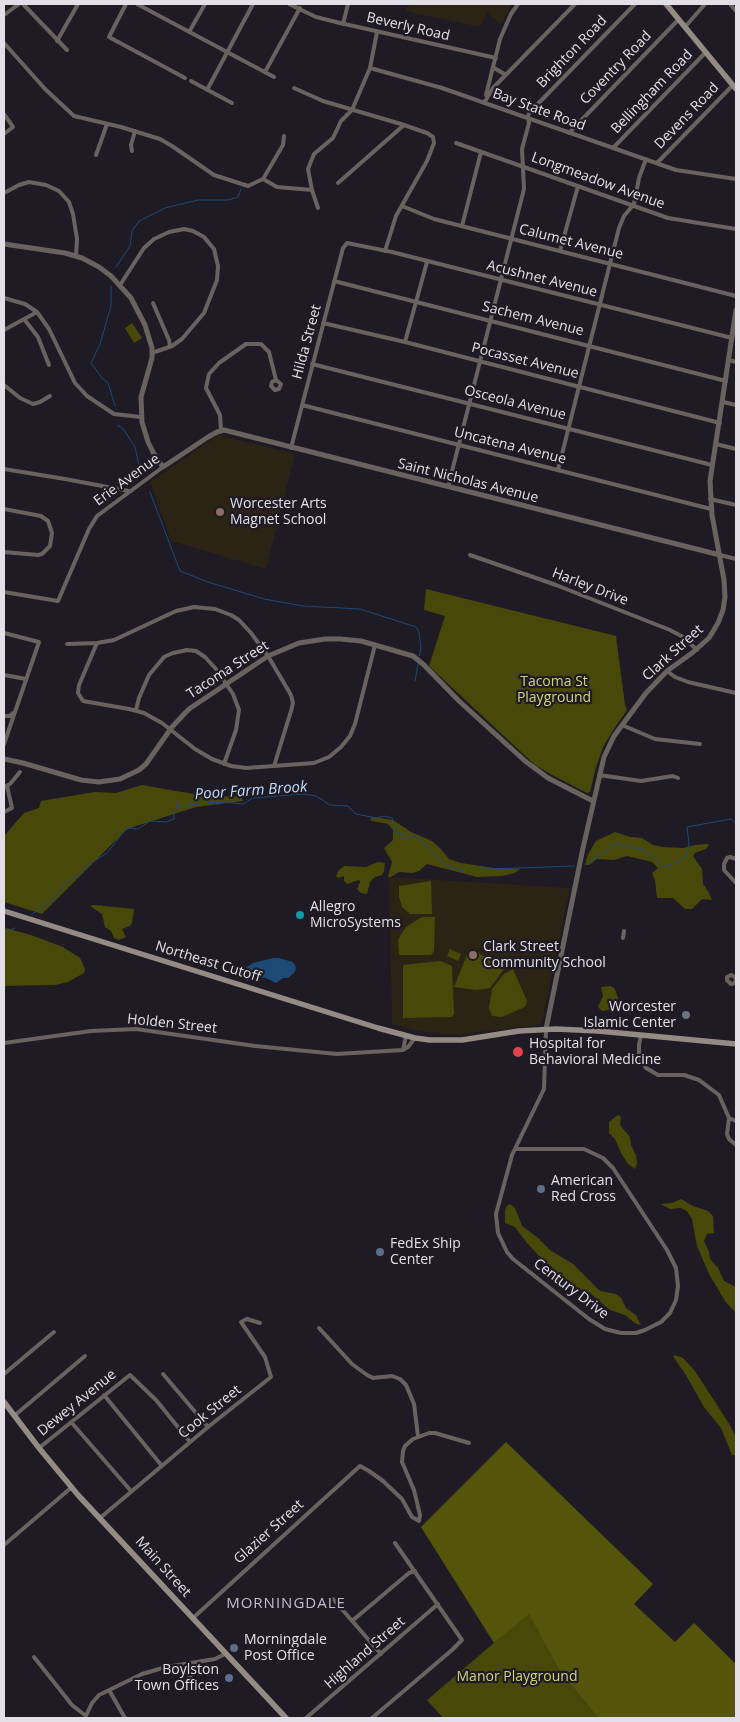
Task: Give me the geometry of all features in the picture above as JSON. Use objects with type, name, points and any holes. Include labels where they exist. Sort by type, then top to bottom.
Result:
[{"type":"main road","points":[[666,4],[735,87]]},
{"type":"main road","name":"Northeast Cutoff","points":[[4,911],[415,1038],[450,1040],[546,1029],[580,1030],[736,1044]]},
{"type":"main road","name":"Main Street","points":[[4,1402],[38,1448],[72,1487],[286,1718]]},
{"type":"street","points":[[4,15],[19,4]]},
{"type":"street","points":[[23,4],[67,50]]},
{"type":"street","points":[[57,41],[78,4]]},
{"type":"street","points":[[126,4],[109,37],[186,78]]},
{"type":"street","points":[[138,4],[274,77]]},
{"type":"street","points":[[189,32],[204,4]]},
{"type":"street","points":[[207,90],[253,4]]},
{"type":"street","name":"Beverly Road","points":[[289,4],[318,17],[343,24],[496,58]]},
{"type":"street","points":[[343,24],[348,4]]},
{"type":"street","points":[[484,102],[503,33],[511,14],[518,4]]},
{"type":"street","points":[[484,102],[493,88],[576,4]]},
{"type":"street","name":"Brighton Road","points":[[528,118],[529,113],[635,4]]},
{"type":"street","points":[[685,27],[705,4]]},
{"type":"street","points":[[730,4],[736,11]]},
{"type":"street","points":[[265,72],[300,8]]},
{"type":"street","name":"Coventry Road","points":[[569,133],[679,19]]},
{"type":"street","points":[[318,208],[308,169],[314,154],[333,138],[341,121],[352,110],[370,68],[377,32]]},
{"type":"street","points":[[4,43],[45,89],[69,112],[84,119],[148,134],[172,146],[214,175],[248,186],[263,179],[283,146],[284,136]]},
{"type":"street","name":"Bellingham Road","points":[[614,148],[706,52]]},
{"type":"street","name":"Bay State Road","points":[[370,68],[426,83],[484,102],[683,172],[736,180]]},
{"type":"street","points":[[494,68],[506,75]]},
{"type":"street","points":[[191,81],[232,104]]},
{"type":"street","name":"Devens Road","points":[[657,163],[735,87]]},
{"type":"street","points":[[294,88],[323,101],[404,125],[428,134],[434,139],[427,161],[394,220],[385,251]]},
{"type":"street","points":[[4,114],[13,127],[4,134]]},
{"type":"street","points":[[448,487],[524,189],[522,148],[529,123],[528,118]]},
{"type":"street","points":[[96,155],[108,124]]},
{"type":"street","points":[[338,184],[404,125]]},
{"type":"street","points":[[132,151],[131,145],[135,131]]},
{"type":"street","name":"Longmeadow Avenue","points":[[456,143],[668,218],[736,229]]},
{"type":"street","points":[[462,226],[481,152]]},
{"type":"street","points":[[558,470],[620,224],[633,205],[639,178],[646,159]]},
{"type":"street","points":[[263,179],[276,187],[312,190]]},
{"type":"street","points":[[4,193],[29,182],[46,184],[58,191],[69,202],[73,214],[77,239],[76,256]]},
{"type":"street","points":[[560,251],[578,186]]},
{"type":"street","name":"Calumet Avenue","points":[[402,206],[429,218],[736,296]]},
{"type":"street","points":[[120,285],[144,248],[169,232],[184,229],[196,232],[210,242],[215,251],[218,266],[217,280],[204,313],[182,339],[152,353]]},
{"type":"street","name":"Acushnet Avenue","points":[[347,243],[732,338]]},
{"type":"street","name":"Hilda Street","points":[[291,448],[343,248],[347,243]]},
{"type":"street","points":[[4,244],[65,252],[99,267],[120,285],[140,314],[151,339],[152,353],[141,397],[141,417],[148,442],[164,467]]},
{"type":"street","points":[[406,342],[427,262]]},
{"type":"street","name":"Sachem Avenue","points":[[334,281],[726,381]]},
{"type":"street","points":[[4,298],[25,304],[37,312],[49,330],[78,388],[98,405],[114,414],[141,417]]},
{"type":"street","points":[[153,303],[170,346]]},
{"type":"street","name":"Clark Street","points":[[546,1029],[593,801],[599,775],[609,746],[646,693],[667,671],[697,650],[712,634],[723,610],[725,589],[710,499],[712,465],[736,310]]},
{"type":"street","points":[[4,330],[37,312]]},
{"type":"street","points":[[24,320],[38,337],[49,365]]},
{"type":"street","name":"Pocasset Avenue","points":[[323,323],[406,342],[720,423]]},
{"type":"street","points":[[221,430],[220,415],[206,388],[209,374],[219,364],[246,344],[261,344],[270,352],[276,380]]},
{"type":"street","points":[[729,360],[736,362]]},
{"type":"street","name":"Osceola Avenue","points":[[312,364],[712,465]]},
{"type":"street","points":[[4,385],[20,398],[34,404],[50,396]]},
{"type":"street","points":[[723,402],[736,405]]},
{"type":"street","name":"Uncatena Avenue","points":[[302,405],[711,509]]},
{"type":"street","name":"Erie Avenue","points":[[4,592],[58,602],[95,518],[102,510],[221,430]]},
{"type":"street","name":"Saint Nicholas Avenue","points":[[221,430],[736,559]]},
{"type":"street","points":[[716,444],[736,449]]},
{"type":"street","points":[[4,469],[129,492]]},
{"type":"street","points":[[710,499],[736,505]]},
{"type":"street","points":[[4,509],[34,514],[48,521],[52,530],[51,543],[48,549],[40,554],[4,552]]},
{"type":"street","name":"Harley Drive","points":[[470,555],[556,585],[670,630],[697,650]]},
{"type":"street","points":[[67,644],[98,643],[114,640],[176,611],[200,607],[215,609],[239,620],[268,656],[289,691],[292,703],[274,766]]},
{"type":"street","points":[[4,633],[39,642],[4,744]]},
{"type":"street","name":"Tacoma Street","points":[[4,759],[81,780],[99,782],[120,779],[139,770],[146,764],[170,730],[189,709],[268,656],[299,643],[326,639],[355,641],[407,654],[416,659],[525,761],[548,778],[593,801]]},
{"type":"street","points":[[98,643],[78,685],[78,696],[88,702],[136,710],[157,720],[204,755],[224,764],[246,768],[320,761],[332,755],[346,742],[355,724],[375,645]]},
{"type":"street","points":[[136,710],[139,698],[150,674],[162,660],[173,652],[193,651],[205,656],[235,699],[239,715],[236,730],[224,764]]},
{"type":"street","points":[[667,671],[675,677],[688,682],[736,693]]},
{"type":"street","points":[[4,675],[26,679]]},
{"type":"street","points":[[4,716],[10,716],[15,711]]},
{"type":"street","points":[[622,725],[655,739],[700,744]]},
{"type":"street","points":[[4,812],[12,808],[5,787],[14,781],[20,772]]},
{"type":"street","points":[[599,775],[641,781],[673,776],[678,778]]},
{"type":"street","points":[[736,859],[727,858],[724,864],[724,870],[736,883]]},
{"type":"street","points":[[623,938],[624,932]]},
{"type":"street","name":"Holden Street","points":[[4,1043],[83,1032],[136,1029],[307,1052],[337,1054],[402,1050]]},
{"type":"street","name":"Century Drive","points":[[515,1149],[584,1149],[603,1158],[613,1168],[670,1255],[676,1268],[678,1286],[676,1300],[670,1313],[661,1322],[636,1333],[621,1334],[605,1329],[549,1288],[507,1252],[498,1233],[496,1214],[515,1149],[544,1089],[546,1029]]},
{"type":"street","points":[[641,1035],[638,1046],[639,1058],[646,1068],[658,1075],[684,1075],[699,1080],[719,1095],[729,1118],[727,1134],[729,1139],[736,1145]]},
{"type":"street","points":[[402,1050],[406,1036]]},
{"type":"street","points":[[402,1050],[408,1047],[415,1038]]},
{"type":"street","points":[[729,1118],[736,1121]]},
{"type":"street","name":"Cook Street","points":[[100,1518],[208,1427],[271,1377],[265,1357],[241,1322],[247,1320],[260,1323]]},
{"type":"street","points":[[319,1328],[352,1364],[367,1375],[373,1378],[392,1376],[400,1379],[406,1385],[414,1404],[418,1436],[433,1432],[468,1443]]},
{"type":"street","points":[[4,1374],[54,1332]]},
{"type":"street","points":[[14,1416],[85,1356]]},
{"type":"street","points":[[163,1374],[208,1427]]},
{"type":"street","name":"Dewey Avenue","points":[[38,1448],[130,1375],[156,1400],[190,1442]]},
{"type":"street","points":[[104,1395],[162,1466]]},
{"type":"street","points":[[71,1422],[131,1492]]},
{"type":"street","name":"Glazier Street","points":[[193,1618],[360,1466],[377,1476],[402,1499],[412,1517],[419,1521],[420,1515],[414,1490],[402,1458],[405,1446],[418,1436]]},
{"type":"street","points":[[4,1545],[72,1487]]},
{"type":"street","points":[[372,1718],[462,1641],[462,1638],[395,1543]]},
{"type":"street","points":[[352,1621],[409,1573],[415,1571]]},
{"type":"street","points":[[333,1599],[381,1654]]},
{"type":"street","name":"Highland Street","points":[[306,1718],[438,1604]]},
{"type":"street","points":[[34,1657],[72,1705],[86,1717],[96,1698],[108,1690],[148,1672],[226,1654]]},
{"type":"street","points":[[180,1665],[202,1690]]},
{"type":"street","points":[[108,1690],[126,1718]]},
{"type":"shaded area","points":[[410,4],[512,4],[501,24],[487,13],[480,27],[405,11]]},
{"type":"shaded area","name":"Worcester Arts Magnet School","points":[[218,435],[295,454],[266,569],[171,541],[150,482]]},
{"type":"shaded area","name":"Clark Street Community School","points":[[389,877],[570,888],[542,1022],[538,1025],[447,1035],[412,1030],[392,1024]]},
{"type":"shaded area","points":[[506,1442],[653,1584],[634,1604],[675,1642],[694,1623],[736,1664],[736,1718],[598,1718],[559,1670],[529,1614],[494,1643],[421,1527]]},
{"type":"green space","points":[[132,323],[142,338],[134,343],[125,328]]},
{"type":"green space","name":"Tacoma St Playground","points":[[426,589],[616,636],[627,710],[603,747],[590,792],[587,793],[535,765],[429,666],[445,616],[424,610]]},
{"type":"green space","points":[[142,785],[211,797],[241,796],[243,801],[196,807],[127,829],[42,914],[4,902],[4,836],[24,813],[39,808],[41,801],[95,792],[116,793]]},
{"type":"green space","points":[[372,817],[393,820],[411,832],[432,841],[449,859],[461,863],[494,868],[520,869],[515,873],[502,876],[477,877],[427,864],[419,871],[413,873],[399,872],[388,877],[392,862],[384,848],[393,840],[393,830],[388,824],[370,820]]},
{"type":"green space","points":[[615,832],[630,837],[642,838],[653,845],[663,847],[683,848],[695,845],[709,845],[706,849],[695,853],[693,856],[702,869],[703,884],[712,900],[702,899],[692,909],[685,909],[673,898],[657,898],[655,880],[652,873],[658,868],[652,862],[627,856],[614,860],[597,859],[589,865],[585,865],[588,854],[596,841]]},
{"type":"green space","points":[[378,862],[385,863],[384,871],[382,875],[375,877],[370,882],[367,894],[361,893],[357,889],[359,880],[347,884],[344,881],[344,876],[338,878],[336,876],[344,866],[366,867]]},
{"type":"green space","points":[[431,881],[432,914],[410,914],[402,907],[399,897],[399,886]]},
{"type":"green space","points":[[90,906],[134,909],[132,923],[130,926],[122,929],[126,937],[119,940],[114,938],[111,931],[105,927],[102,914]]},
{"type":"green space","points":[[422,917],[435,917],[434,951],[431,955],[399,955],[398,940],[402,933],[406,927]]},
{"type":"green space","points":[[6,928],[63,947],[80,958],[85,969],[84,973],[68,982],[55,985],[4,986],[4,929]]},
{"type":"green space","points":[[450,949],[461,954],[458,961],[447,956]]},
{"type":"green space","points":[[469,950],[474,950],[504,969],[490,988],[477,990],[454,987]]},
{"type":"green space","points":[[441,961],[452,966],[454,1014],[452,1017],[403,1018],[403,965]]},
{"type":"green space","points":[[513,969],[527,1001],[525,1007],[502,1017],[492,1016],[489,1008],[492,989],[504,974]]},
{"type":"green space","points":[[611,986],[615,989],[618,998],[617,1006],[614,1009],[602,1011],[598,1007],[603,996],[601,987]]},
{"type":"green space","points":[[618,1115],[621,1117],[620,1125],[630,1137],[631,1145],[636,1155],[637,1163],[635,1169],[628,1164],[615,1139],[609,1133],[609,1122]]},
{"type":"green space","points":[[681,1199],[693,1206],[708,1211],[713,1216],[714,1233],[707,1234],[704,1241],[710,1259],[718,1268],[724,1281],[736,1287],[736,1313],[725,1301],[709,1274],[697,1246],[692,1219],[687,1211],[681,1208],[670,1209],[661,1204],[672,1203]]},
{"type":"green space","points":[[510,1204],[515,1208],[522,1226],[550,1250],[573,1264],[600,1291],[616,1294],[621,1298],[626,1308],[636,1315],[641,1325],[636,1324],[625,1315],[610,1310],[590,1293],[572,1287],[561,1278],[527,1243],[515,1227],[505,1223],[505,1210]]},
{"type":"green space","points":[[673,1356],[683,1358],[695,1371],[728,1422],[735,1435],[736,1455],[732,1455],[721,1428],[704,1407],[674,1358]]},
{"type":"green space","name":"Manor Playground","points":[[529,1613],[559,1670],[598,1718],[443,1718],[427,1700]]},
{"type":"water","points":[[273,958],[293,962],[296,967],[295,972],[288,978],[283,978],[276,983],[266,978],[247,981],[244,978],[244,969],[253,963]]},
{"type":"waterway","points":[[116,267],[130,246],[132,231],[139,221],[165,208],[198,200],[228,200],[238,197],[241,189]]},
{"type":"waterway","points":[[111,286],[111,306],[100,344],[91,363],[108,383],[115,406]]},
{"type":"waterway","points":[[118,425],[124,430],[135,447],[140,470]]},
{"type":"waterway","points":[[150,492],[180,571],[208,582],[264,599],[303,606],[360,609],[416,627],[419,632],[421,649],[419,656]]},
{"type":"waterway","points":[[415,681],[418,664]]},
{"type":"waterway","name":"Poor Farm Brook","points":[[31,915],[56,897],[64,884],[80,874],[85,867],[107,853],[125,830],[130,828],[138,829],[150,821],[166,822],[174,819],[174,813],[178,806],[220,802],[244,804],[252,798],[303,794],[316,796],[330,805],[348,806],[356,814],[377,818],[384,816],[392,818],[397,834],[402,833],[407,839],[415,835],[448,867],[462,870],[575,866]]},
{"type":"waterway","name":"Poor Farm Brook","points":[[587,864],[617,843],[644,850],[664,867],[676,863],[687,855],[689,844],[687,827],[731,819],[736,823]]},
{"type":"waterway","name":"Poor Farm Brook","points":[[4,933],[15,928]]},
{"type":"place","name":"Worcester Arts Magnet School","points":[[220,512]]},
{"type":"place","name":"Allegro MicroSystems","points":[[300,915]]},
{"type":"place","name":"Clark Street Community School","points":[[473,955]]},
{"type":"place","name":"Worcester Islamic Center","points":[[686,1015]]},
{"type":"place","name":"Hospital for Behavioral Medicine","points":[[518,1052]]},
{"type":"place","name":"American Red Cross","points":[[541,1189]]},
{"type":"place","name":"FedEx Ship Center","points":[[380,1252]]},
{"type":"place","name":"Morningdale Post Office","points":[[234,1648]]},
{"type":"place","name":"Boylston Town Offices","points":[[229,1678]]},
{"type":"district","name":"MORNINGDALE","points":[[286,1604]]}]
